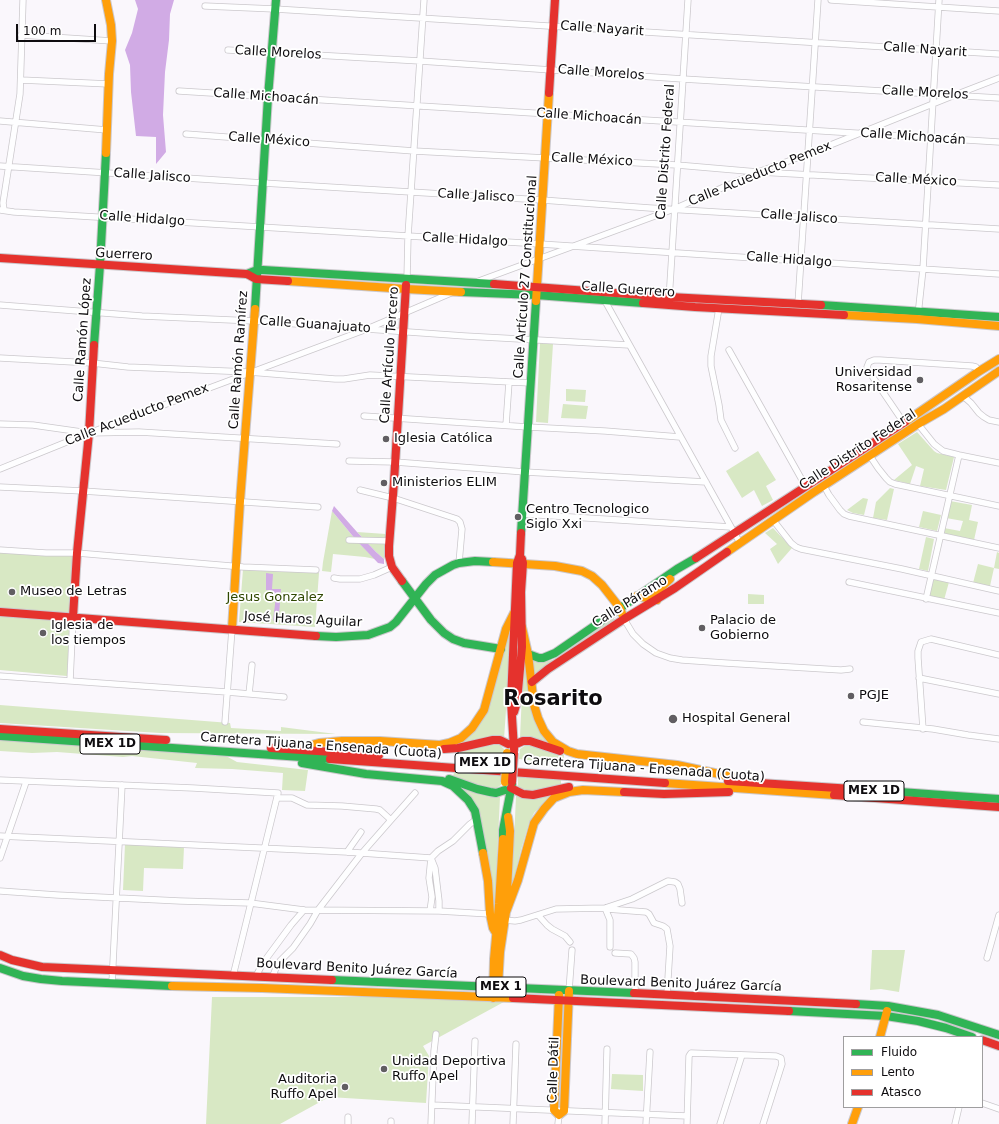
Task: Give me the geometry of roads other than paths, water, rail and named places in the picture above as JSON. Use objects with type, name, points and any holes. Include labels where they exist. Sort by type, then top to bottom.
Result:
[{"type":"main road","name":"Calle Ramón López","points":[[73,617],[77,553],[89,432],[92,363],[100,265],[108,130],[112,41],[111,25],[106,0]]},
{"type":"main road","name":"Calle Ramón Ramírez","points":[[232,629],[268,97],[276,0]]},
{"type":"main road","name":"Calle Artículo 27 Constitucional","points":[[496,987],[493,967],[503,830],[507,808],[511,749],[511,701],[515,611],[526,472],[555,0]]},
{"type":"main road","name":"Guerrero","points":[[0,258],[257,274]]},
{"type":"main road","name":"Calle Guerrero","points":[[257,274],[407,279],[474,283],[605,301],[798,304],[999,326]]},
{"type":"main road","name":"Calle Guerrero","points":[[257,274],[406,289],[453,292],[537,292],[669,301],[719,308],[999,318]]},
{"type":"main road","name":"Calle Artículo Tercero","points":[[407,279],[389,556],[392,567],[398,577],[437,627],[453,639],[464,643],[501,649]]},
{"type":"main road","name":"Calle Distrito Federal","points":[[733,530],[806,486],[904,423],[999,359]]},
{"type":"main road","name":"Calle Distrito Federal","points":[[740,543],[999,371]]},
{"type":"main road","points":[[963,396],[960,393],[961,390],[975,377],[978,372]]},
{"type":"main road","points":[[918,424],[935,411],[936,408],[934,403]]},
{"type":"main road","name":"Calle Páramo","points":[[528,654],[539,658],[555,653],[733,530]]},
{"type":"main road","name":"Calle Páramo","points":[[532,682],[548,669],[624,619],[658,600],[740,543]]},
{"type":"main road","name":"Calle Artículo 27 Constitucional","points":[[512,720],[517,702],[522,647],[520,560]]},
{"type":"main road","name":"José Haros Aguilar","points":[[0,612],[336,637],[368,635],[390,627],[396,622],[426,584],[435,575],[446,568],[459,563],[475,561],[520,560],[582,571],[592,576],[612,596],[620,608],[624,619]]},
{"type":"main road","points":[[637,596],[658,600],[656,592],[677,569]]},
{"type":"main road","points":[[296,749],[331,742],[372,741],[440,745],[461,738],[472,728],[484,710],[506,629],[515,611]]},
{"type":"main road","points":[[522,627],[528,654],[534,704],[538,718],[548,737],[559,746],[577,754],[676,765],[726,775],[749,786]]},
{"type":"main road","name":"Carretera Tijuana - Ensenada (Cuota)","points":[[0,729],[296,749],[999,807]]},
{"type":"main road","name":"Carretera Tijuana - Ensenada (Cuota)","points":[[0,736],[532,773],[999,799]]},
{"type":"main road","points":[[331,742],[447,749],[500,740],[511,749],[523,741],[530,741],[581,757],[645,764],[676,765]]},
{"type":"main road","points":[[279,756],[297,762],[343,770],[382,776],[433,780],[453,786],[468,800],[475,811],[488,881],[490,914],[493,928],[496,933]]},
{"type":"main road","points":[[343,770],[432,775],[449,779],[476,789],[496,793],[508,785],[523,794],[529,795],[577,786],[688,794]]},
{"type":"main road","points":[[505,916],[518,880],[534,823],[554,798],[569,792],[583,790],[652,794],[688,794],[728,792],[749,786]]},
{"type":"main road","name":"Calle Artículo 27 Constitucional","points":[[496,998],[496,987],[505,916],[510,831],[507,808]]},
{"type":"main road","name":"Boulevard Benito Juárez García","points":[[0,955],[12,960],[42,967],[635,993],[888,1006],[938,1015],[999,1035]]},
{"type":"main road","name":"Boulevard Benito Juárez García","points":[[0,968],[18,975],[41,979],[112,983],[568,1000],[886,1016],[918,1021],[969,1036]]},
{"type":"main road","points":[[304,990],[311,982],[321,982],[323,980]]},
{"type":"main road","name":"Calle Dátil","points":[[559,990],[557,1027],[559,1115]]},
{"type":"main road","name":"Calle Dátil","points":[[559,1115],[569,991]]},
{"type":"main road","points":[[880,1036],[888,1006]]},
{"type":"main road","points":[[557,1027],[567,1027]]},
{"type":"main road","points":[[983,1040],[999,1046]]},
{"type":"main road","points":[[852,1124],[858,1108]]},
{"type":"street","points":[[2,210],[21,80],[23,0]]},
{"type":"street","name":"Calle Artículo Tercero","points":[[407,279],[408,236],[424,0]]},
{"type":"street","name":"Calle Distrito Federal","points":[[669,301],[688,0]]},
{"type":"street","points":[[798,304],[818,0]]},
{"type":"street","points":[[831,0],[999,11]]},
{"type":"street","points":[[918,316],[923,269],[939,0]]},
{"type":"street","name":"Calle Nayarit","points":[[205,6],[275,9],[999,54]]},
{"type":"street","points":[[21,35],[112,41]]},
{"type":"street","name":"Calle Morelos","points":[[228,50],[999,98]]},
{"type":"street","name":"Calle Acueducto Pemex","points":[[474,283],[674,209],[758,172],[862,133],[999,78]]},
{"type":"street","points":[[21,80],[109,84]]},
{"type":"street","name":"Calle Michoacán","points":[[179,91],[999,142]]},
{"type":"street","points":[[0,121],[108,130]]},
{"type":"street","name":"Calle México","points":[[186,134],[414,150],[677,165],[758,172],[999,185]]},
{"type":"street","name":"Calle Jalisco","points":[[0,166],[263,184],[999,229]]},
{"type":"street","name":"Calle Hidalgo","points":[[2,210],[14,212],[999,274]]},
{"type":"street","name":"Calle Acueducto Pemex","points":[[0,469],[89,432],[367,329],[453,292]]},
{"type":"street","points":[[605,301],[740,543]]},
{"type":"street","name":"Calle Guanajuato","points":[[0,304],[157,316],[629,345]]},
{"type":"street","points":[[719,308],[711,356],[711,366],[721,420],[735,448]]},
{"type":"street","points":[[729,350],[806,486]]},
{"type":"street","points":[[0,358],[92,363],[128,367],[249,372],[335,379],[362,376],[400,376],[531,383]]},
{"type":"street","points":[[904,423],[868,370],[867,367],[869,362],[880,360],[972,366],[977,368],[978,372]]},
{"type":"street","points":[[506,426],[509,382]]},
{"type":"street","points":[[963,396],[984,417],[989,420],[999,422]]},
{"type":"street","points":[[364,416],[680,437]]},
{"type":"street","points":[[0,424],[33,425],[89,432],[139,432],[337,444]]},
{"type":"street","points":[[918,424],[924,433],[938,448],[943,451],[999,463]]},
{"type":"street","points":[[926,599],[959,455]]},
{"type":"street","points":[[870,456],[890,482],[999,506]]},
{"type":"street","points":[[349,461],[395,462],[526,472],[706,482]]},
{"type":"street","points":[[824,486],[835,504],[844,514],[864,520],[999,548]]},
{"type":"street","points":[[0,487],[83,491],[318,507]]},
{"type":"street","points":[[360,490],[393,498],[459,520],[462,525],[459,563]]},
{"type":"street","points":[[523,514],[733,530]]},
{"type":"street","points":[[773,520],[791,543],[801,549],[999,591]]},
{"type":"street","points":[[348,540],[390,541]]},
{"type":"street","points":[[0,550],[46,553],[77,553],[236,567],[316,570]]},
{"type":"street","points":[[334,578],[360,579],[392,567]]},
{"type":"street","points":[[849,582],[999,613]]},
{"type":"street","name":"Calle Ramón López","points":[[70,681],[73,617]]},
{"type":"street","points":[[624,619],[633,634],[646,647],[656,653],[670,658],[725,663],[840,670],[850,669]]},
{"type":"street","name":"Calle Ramón Ramírez","points":[[225,722],[232,629]]},
{"type":"street","points":[[922,729],[918,651],[921,642],[931,639],[999,654]]},
{"type":"street","points":[[249,694],[252,665]]},
{"type":"street","points":[[0,676],[284,697]]},
{"type":"street","points":[[919,678],[999,694]]},
{"type":"street","points":[[863,722],[933,729],[999,739]]},
{"type":"street","points":[[0,780],[193,788],[277,796],[292,798],[307,805],[376,809],[380,810],[391,820]]},
{"type":"street","points":[[0,858],[26,782]]},
{"type":"street","points":[[112,983],[122,785]]},
{"type":"street","points":[[272,978],[280,962],[293,948],[318,910],[362,853],[414,793]]},
{"type":"street","points":[[233,976],[277,796]]},
{"type":"street","points":[[430,911],[432,896],[428,878],[431,858],[438,851],[453,841],[477,819]]},
{"type":"street","points":[[347,852],[361,832]]},
{"type":"street","points":[[0,836],[347,852],[431,858]]},
{"type":"street","points":[[431,858],[435,868],[439,911]]},
{"type":"street","points":[[605,908],[632,899],[668,881],[678,884],[682,903]]},
{"type":"street","points":[[0,891],[180,901],[250,902],[304,910],[439,911],[490,914]]},
{"type":"street","points":[[505,916],[515,921],[556,909],[566,908],[605,908],[646,912],[654,922],[667,929],[670,946],[667,995]]},
{"type":"street","points":[[605,908],[610,920],[610,947]]},
{"type":"street","points":[[256,976],[263,963],[304,910]]},
{"type":"street","points":[[538,915],[547,926],[565,936],[570,942]]},
{"type":"street","points":[[987,958],[999,915]]},
{"type":"street","points":[[569,991],[572,950]]},
{"type":"street","points":[[615,953],[631,954],[634,958],[635,993]]},
{"type":"street","points":[[431,1124],[436,1034]]},
{"type":"street","points":[[472,1124],[475,1041]]},
{"type":"street","points":[[513,1124],[516,1044]]},
{"type":"street","points":[[605,1124],[607,1049]]},
{"type":"street","points":[[646,1124],[650,1052]]},
{"type":"street","points":[[687,1124],[686,1116],[691,1053],[776,1056],[781,1058],[782,1061],[763,1124]]},
{"type":"street","points":[[720,1124],[742,1055]]},
{"type":"street","points":[[983,1103],[999,1109]]},
{"type":"street","points":[[432,1105],[514,1109],[559,1115],[606,1113],[686,1116]]},
{"type":"street","points":[[955,1124],[959,1108]]},
{"type":"street","points":[[348,1117],[348,1124]]},
{"type":"place","name":"Universidad Rosaritense","points":[[920,380]]},
{"type":"place","name":"Iglesia Católica","points":[[386,439]]},
{"type":"place","name":"Ministerios ELIM","points":[[384,483]]},
{"type":"place","name":"Centro Tecnologico Siglo Xxi","points":[[518,517]]},
{"type":"place","name":"Museo de Letras","points":[[12,592]]},
{"type":"place","name":"Palacio de Gobierno","points":[[702,628]]},
{"type":"place","name":"Iglesia de los tiempos","points":[[43,633]]},
{"type":"place","name":"PGJE","points":[[851,696]]},
{"type":"place","name":"Hospital General","points":[[673,719]]},
{"type":"place","name":"Unidad Deportiva Ruffo Apel","points":[[384,1069]]},
{"type":"place","name":"Auditoria Ruffo Apel","points":[[345,1087]]},
{"type":"district","name":"Rosarito","points":[[553,700]]},
{"type":"park label","name":"Jesus Gonzalez","points":[[275,598]]}]
